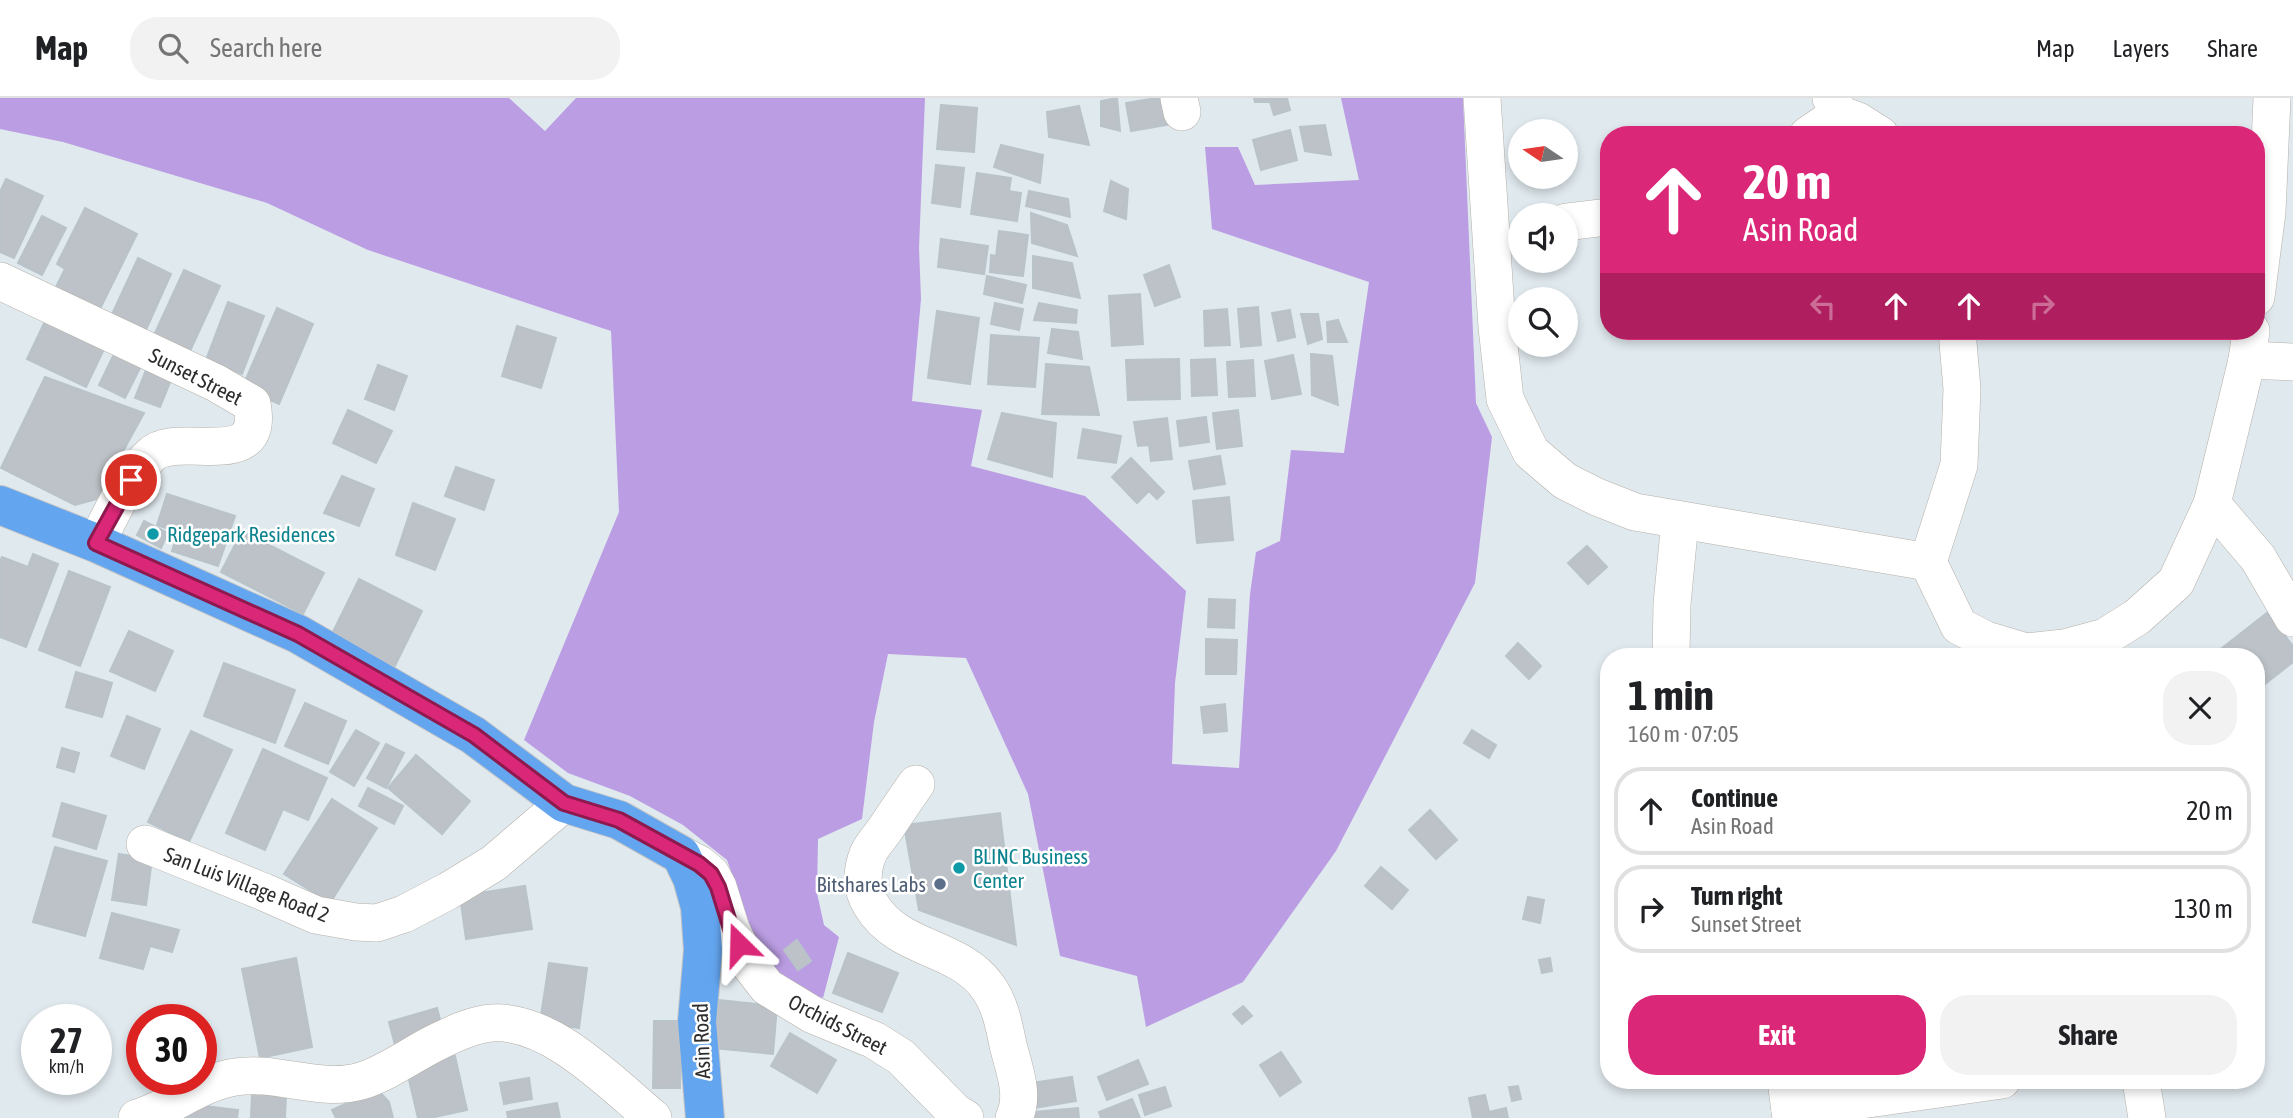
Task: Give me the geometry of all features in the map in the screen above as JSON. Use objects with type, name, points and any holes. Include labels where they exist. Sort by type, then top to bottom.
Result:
[{"type":"main road","points":[[0,505],[96,543],[298,634],[474,735],[564,803],[619,820],[681,855]]},
{"type":"main road","name":"Asin Road","points":[[681,855],[692,878],[700,907],[703,950],[697,1022],[705,1118]]},
{"type":"street","points":[[1482,98],[1506,230],[1497,327],[1505,399],[1531,452],[1565,481],[1635,512],[1928,562]]},
{"type":"street","points":[[2265,227],[2272,98]]},
{"type":"street","points":[[1816,126],[1835,106],[1866,126]]},
{"type":"street","points":[[1578,221],[1600,218]]},
{"type":"street","name":"Sunset Street","points":[[0,281],[216,383],[252,404],[255,420],[249,435],[234,444],[213,448],[167,447],[152,453],[131,480],[96,543]]},
{"type":"street","points":[[1958,340],[1962,389],[1959,465],[1928,562],[1960,641],[1986,639],[2014,648]]},
{"type":"street","points":[[2067,648],[2105,637],[2137,617],[2176,582],[2212,504],[2249,345],[2293,362]]},
{"type":"street","points":[[2212,504],[2258,558],[2293,618]]},
{"type":"street","points":[[1671,648],[1672,604],[1680,521]]},
{"type":"street","points":[[916,784],[869,852],[863,870],[865,894],[887,926],[952,958],[987,985],[1004,1021],[1017,1078],[1019,1101],[1014,1118]]},
{"type":"street","name":"San Luis Village Road 2","points":[[145,844],[316,915],[377,923],[404,914],[494,863],[564,803]]},
{"type":"street","name":"Orchids Street","points":[[681,855],[711,874],[718,887],[731,929],[746,960],[767,987],[813,1015],[874,1040],[901,1057],[955,1112],[965,1118]]},
{"type":"street","points":[[149,1116],[184,1095],[218,1081],[236,1077],[272,1077],[329,1084],[363,1080],[437,1042],[490,1023],[518,1024],[537,1031],[595,1067],[653,1118]]},
{"type":"street","points":[[1789,1103],[1919,1089]]},
{"type":"street","points":[[2142,1089],[2147,1118]]},
{"type":"shaded area","points":[[0,98],[509,98],[545,131],[576,98],[925,98],[919,248],[921,299],[912,401],[982,410],[971,466],[1085,496],[1186,591],[1175,683],[1172,764],[1239,768],[1250,594],[1256,552],[1280,541],[1291,450],[1344,453],[1369,282],[1212,229],[1205,147],[1238,147],[1255,185],[1359,180],[1341,98],[1463,98],[1476,403],[1492,437],[1475,583],[1336,851],[1243,982],[1146,1027],[1137,976],[1060,956],[1028,794],[966,658],[888,654],[874,722],[862,819],[818,839],[817,893],[824,925],[839,937],[823,998],[788,987],[761,956],[727,860],[683,825],[630,796],[568,773],[524,740],[619,512],[611,331],[368,250],[267,203],[63,142],[0,129]]},
{"type":"building","points":[[1117,98],[1120,131],[1101,126],[1101,101]]},
{"type":"building","points":[[1174,98],[1178,123],[1131,131],[1126,103]]},
{"type":"building","points":[[1254,98],[1287,98],[1290,110],[1274,115],[1270,102],[1255,102]]},
{"type":"building","points":[[941,105],[977,108],[974,152],[937,149]]},
{"type":"building","points":[[1079,106],[1089,145],[1049,137],[1047,112]]},
{"type":"building","points":[[1325,125],[1331,155],[1305,151],[1300,127]]},
{"type":"building","points":[[1290,130],[1297,160],[1261,170],[1253,140]]},
{"type":"building","points":[[1001,145],[1043,155],[1040,183],[994,167]]},
{"type":"building","points":[[936,165],[964,168],[960,207],[932,203]]},
{"type":"building","points":[[977,173],[1011,178],[1009,191],[1021,193],[1017,221],[971,214]]},
{"type":"building","points":[[6,179],[43,196],[14,258],[0,252],[0,192]]},
{"type":"building","points":[[1111,181],[1128,189],[1126,219],[1104,211]]},
{"type":"building","points":[[1029,191],[1068,199],[1070,217],[1026,206]]},
{"type":"building","points":[[85,208],[137,234],[99,311],[55,289],[65,269],[57,264]]},
{"type":"building","points":[[1031,213],[1067,225],[1077,256],[1032,243]]},
{"type":"building","points":[[42,216],[66,228],[42,275],[18,263]]},
{"type":"building","points":[[999,231],[1028,235],[1023,276],[990,272],[991,255],[996,256]]},
{"type":"building","points":[[941,239],[988,246],[984,274],[938,267]]},
{"type":"building","points":[[1033,256],[1072,263],[1080,298],[1033,288]]},
{"type":"building","points":[[138,258],[171,274],[141,341],[107,325]]},
{"type":"building","points":[[1169,265],[1180,297],[1155,306],[1144,275]]},
{"type":"building","points":[[184,270],[220,286],[185,362],[149,346]]},
{"type":"building","points":[[987,276],[1026,285],[1022,303],[984,294]]},
{"type":"building","points":[[1140,294],[1143,344],[1112,346],[1109,296]]},
{"type":"building","points":[[228,302],[264,316],[242,374],[206,360]]},
{"type":"building","points":[[995,303],[1023,309],[1019,330],[991,324]]},
{"type":"building","points":[[1039,303],[1077,310],[1076,323],[1034,320]]},
{"type":"building","points":[[1258,307],[1261,345],[1241,347],[1238,309]]},
{"type":"building","points":[[277,308],[313,324],[279,404],[242,388]]},
{"type":"building","points":[[1227,309],[1230,345],[1205,346],[1204,311]]},
{"type":"building","points":[[1290,310],[1295,337],[1278,341],[1272,313]]},
{"type":"building","points":[[937,311],[979,318],[970,384],[928,378]]},
{"type":"building","points":[[1301,314],[1318,314],[1322,339],[1308,344]]},
{"type":"building","points":[[47,317],[106,345],[86,387],[27,359]]},
{"type":"building","points":[[1338,320],[1347,342],[1328,342],[1327,322]]},
{"type":"building","points":[[517,326],[556,338],[541,388],[502,376]]},
{"type":"building","points":[[1052,329],[1078,332],[1082,359],[1048,353]]},
{"type":"building","points":[[991,335],[1039,338],[1035,387],[988,384]]},
{"type":"building","points":[[115,352],[142,364],[125,398],[99,385]]},
{"type":"building","points":[[1311,354],[1332,356],[1338,405],[1312,395]]},
{"type":"building","points":[[1293,355],[1301,394],[1272,399],[1265,361]]},
{"type":"building","points":[[1179,359],[1180,399],[1128,400],[1126,360]]},
{"type":"building","points":[[1215,359],[1217,395],[1192,396],[1191,360]]},
{"type":"building","points":[[1253,360],[1255,396],[1229,397],[1227,362]]},
{"type":"building","points":[[1046,364],[1089,367],[1099,415],[1042,414]]},
{"type":"building","points":[[148,365],[173,375],[160,407],[135,398]]},
{"type":"building","points":[[378,365],[407,376],[394,410],[365,399]]},
{"type":"building","points":[[45,377],[144,413],[101,498],[75,505],[1,468]]},
{"type":"building","points":[[348,410],[392,431],[376,463],[333,443]]},
{"type":"building","points":[[1238,410],[1242,446],[1217,449],[1213,413]]},
{"type":"building","points":[[1002,413],[1056,423],[1052,477],[988,459]]},
{"type":"building","points":[[1206,417],[1209,442],[1180,446],[1177,421]]},
{"type":"building","points":[[1167,418],[1172,459],[1151,461],[1149,445],[1138,446],[1134,422]]},
{"type":"building","points":[[1083,429],[1121,436],[1116,463],[1078,458]]},
{"type":"building","points":[[1220,456],[1225,484],[1194,489],[1189,461]]},
{"type":"building","points":[[1131,458],[1164,492],[1157,499],[1149,491],[1137,503],[1112,477]]},
{"type":"building","points":[[456,467],[494,480],[484,510],[445,496]]},
{"type":"building","points":[[342,476],[374,489],[359,526],[324,513]]},
{"type":"building","points":[[167,494],[235,516],[218,566],[172,551],[178,532],[157,525]]},
{"type":"building","points":[[1229,497],[1233,540],[1197,543],[1193,501]]},
{"type":"building","points":[[413,503],[455,519],[435,570],[396,555]]},
{"type":"building","name":"Ridgepark Residences","points":[[144,521],[168,533],[161,548],[137,535]]},
{"type":"building","points":[[242,531],[324,573],[303,614],[221,572]]},
{"type":"building","points":[[1587,546],[1607,567],[1588,584],[1568,563]]},
{"type":"building","points":[[33,554],[58,564],[26,647],[0,637],[0,561],[2,557],[28,567]]},
{"type":"building","points":[[69,571],[110,587],[80,666],[39,650]]},
{"type":"building","points":[[359,579],[422,611],[390,676],[327,644]]},
{"type":"building","points":[[1209,599],[1235,600],[1234,628],[1208,627]]},
{"type":"building","points":[[2267,613],[2293,646],[2293,662],[2265,684],[2265,648],[2222,648]]},
{"type":"building","points":[[129,631],[173,651],[155,691],[110,671]]},
{"type":"building","points":[[1206,639],[1237,640],[1236,674],[1206,674]]},
{"type":"building","points":[[1518,643],[1541,666],[1529,679],[1506,656]]},
{"type":"building","points":[[224,663],[295,690],[275,743],[204,716]]},
{"type":"building","points":[[76,672],[112,683],[102,717],[66,707]]},
{"type":"building","points":[[305,703],[346,721],[328,764],[285,746]]},
{"type":"building","points":[[1225,704],[1227,731],[1204,733],[1201,707]]},
{"type":"building","points":[[127,716],[160,729],[144,769],[111,756]]},
{"type":"building","points":[[356,730],[379,743],[354,786],[330,772]]},
{"type":"building","points":[[1472,730],[1496,745],[1489,758],[1464,743]]},
{"type":"building","points":[[191,731],[232,750],[189,842],[148,822]]},
{"type":"building","points":[[386,744],[404,753],[386,788],[367,778]]},
{"type":"building","points":[[62,748],[79,753],[74,772],[57,767]]},
{"type":"building","points":[[263,749],[327,778],[308,820],[283,809],[265,850],[226,833]]},
{"type":"building","points":[[416,755],[470,801],[442,834],[388,788]]},
{"type":"building","points":[[368,788],[403,806],[394,824],[359,806]]},
{"type":"building","points":[[332,799],[377,828],[330,903],[284,874]]},
{"type":"building","points":[[62,803],[106,816],[96,849],[53,836]]},
{"type":"building","points":[[1430,810],[1457,840],[1436,859],[1409,830]]},
{"type":"building","name":"BLINC Business Center","points":[[1000,813],[1016,945],[919,910],[904,825]]},
{"type":"building","points":[[55,847],[107,861],[85,936],[33,922]]},
{"type":"building","points":[[119,854],[152,859],[146,905],[112,900]]},
{"type":"building","points":[[1381,867],[1408,890],[1392,909],[1365,886]]},
{"type":"building","points":[[525,886],[532,929],[466,939],[460,896]]},
{"type":"building","points":[[1528,897],[1544,900],[1540,923],[1523,919]]},
{"type":"building","points":[[112,913],[179,930],[172,952],[150,946],[143,969],[100,958]]},
{"type":"building","points":[[797,940],[811,961],[798,970],[784,950]]},
{"type":"building","points":[[848,953],[898,973],[882,1012],[833,993]]},
{"type":"building","points":[[296,958],[312,1047],[260,1058],[242,969]]},
{"type":"building","points":[[1550,958],[1552,971],[1542,973],[1539,960]]},
{"type":"building","points":[[549,963],[587,968],[579,1028],[540,1022]]},
{"type":"building","points":[[709,999],[777,1006],[773,1054],[704,1047]]},
{"type":"building","points":[[1243,1006],[1252,1016],[1242,1024],[1233,1014]]},
{"type":"building","points":[[437,1008],[443,1031],[395,1045],[389,1022]]},
{"type":"building","points":[[654,1021],[680,1021],[680,1088],[653,1088]]},
{"type":"building","points":[[790,1033],[836,1060],[817,1093],[771,1066]]},
{"type":"building","points":[[1281,1052],[1301,1082],[1280,1096],[1260,1065]]},
{"type":"building","points":[[455,1056],[467,1110],[418,1118],[406,1067]]},
{"type":"building","points":[[1138,1060],[1148,1084],[1107,1100],[1098,1077]]},
{"type":"building","points":[[1072,1077],[1076,1101],[1034,1108],[1031,1083]]},
{"type":"building","points":[[529,1078],[532,1099],[504,1104],[500,1083]]},
{"type":"building","points":[[1518,1086],[1521,1099],[1512,1101],[1509,1087]]},
{"type":"building","points":[[1165,1087],[1171,1106],[1145,1115],[1139,1095]]},
{"type":"building","points":[[377,1089],[389,1102],[393,1118],[336,1118],[332,1110]]},
{"type":"building","points":[[252,1094],[286,1094],[285,1118],[251,1118]]},
{"type":"building","points":[[1485,1095],[1489,1112],[1506,1108],[1508,1118],[1473,1118],[1469,1098]]},
{"type":"building","points":[[1132,1099],[1140,1118],[1101,1118],[1099,1112]]},
{"type":"building","points":[[181,1103],[238,1110],[237,1118],[179,1118]]},
{"type":"building","points":[[557,1103],[560,1118],[508,1118],[507,1112]]},
{"type":"building","points":[[1078,1108],[1079,1118],[1035,1118],[1034,1112]]},
{"type":"place","name":"Ridgepark Residences","points":[[153,534]]},
{"type":"place","name":"BLINC Business Center","points":[[959,868]]},
{"type":"place","name":"Bitshares Labs","points":[[940,884]]},
{"type":"route","points":[[131,480],[96,543],[298,634],[474,735],[564,803],[619,820],[699,864],[711,874],[718,887],[731,929],[739,944]]}]
